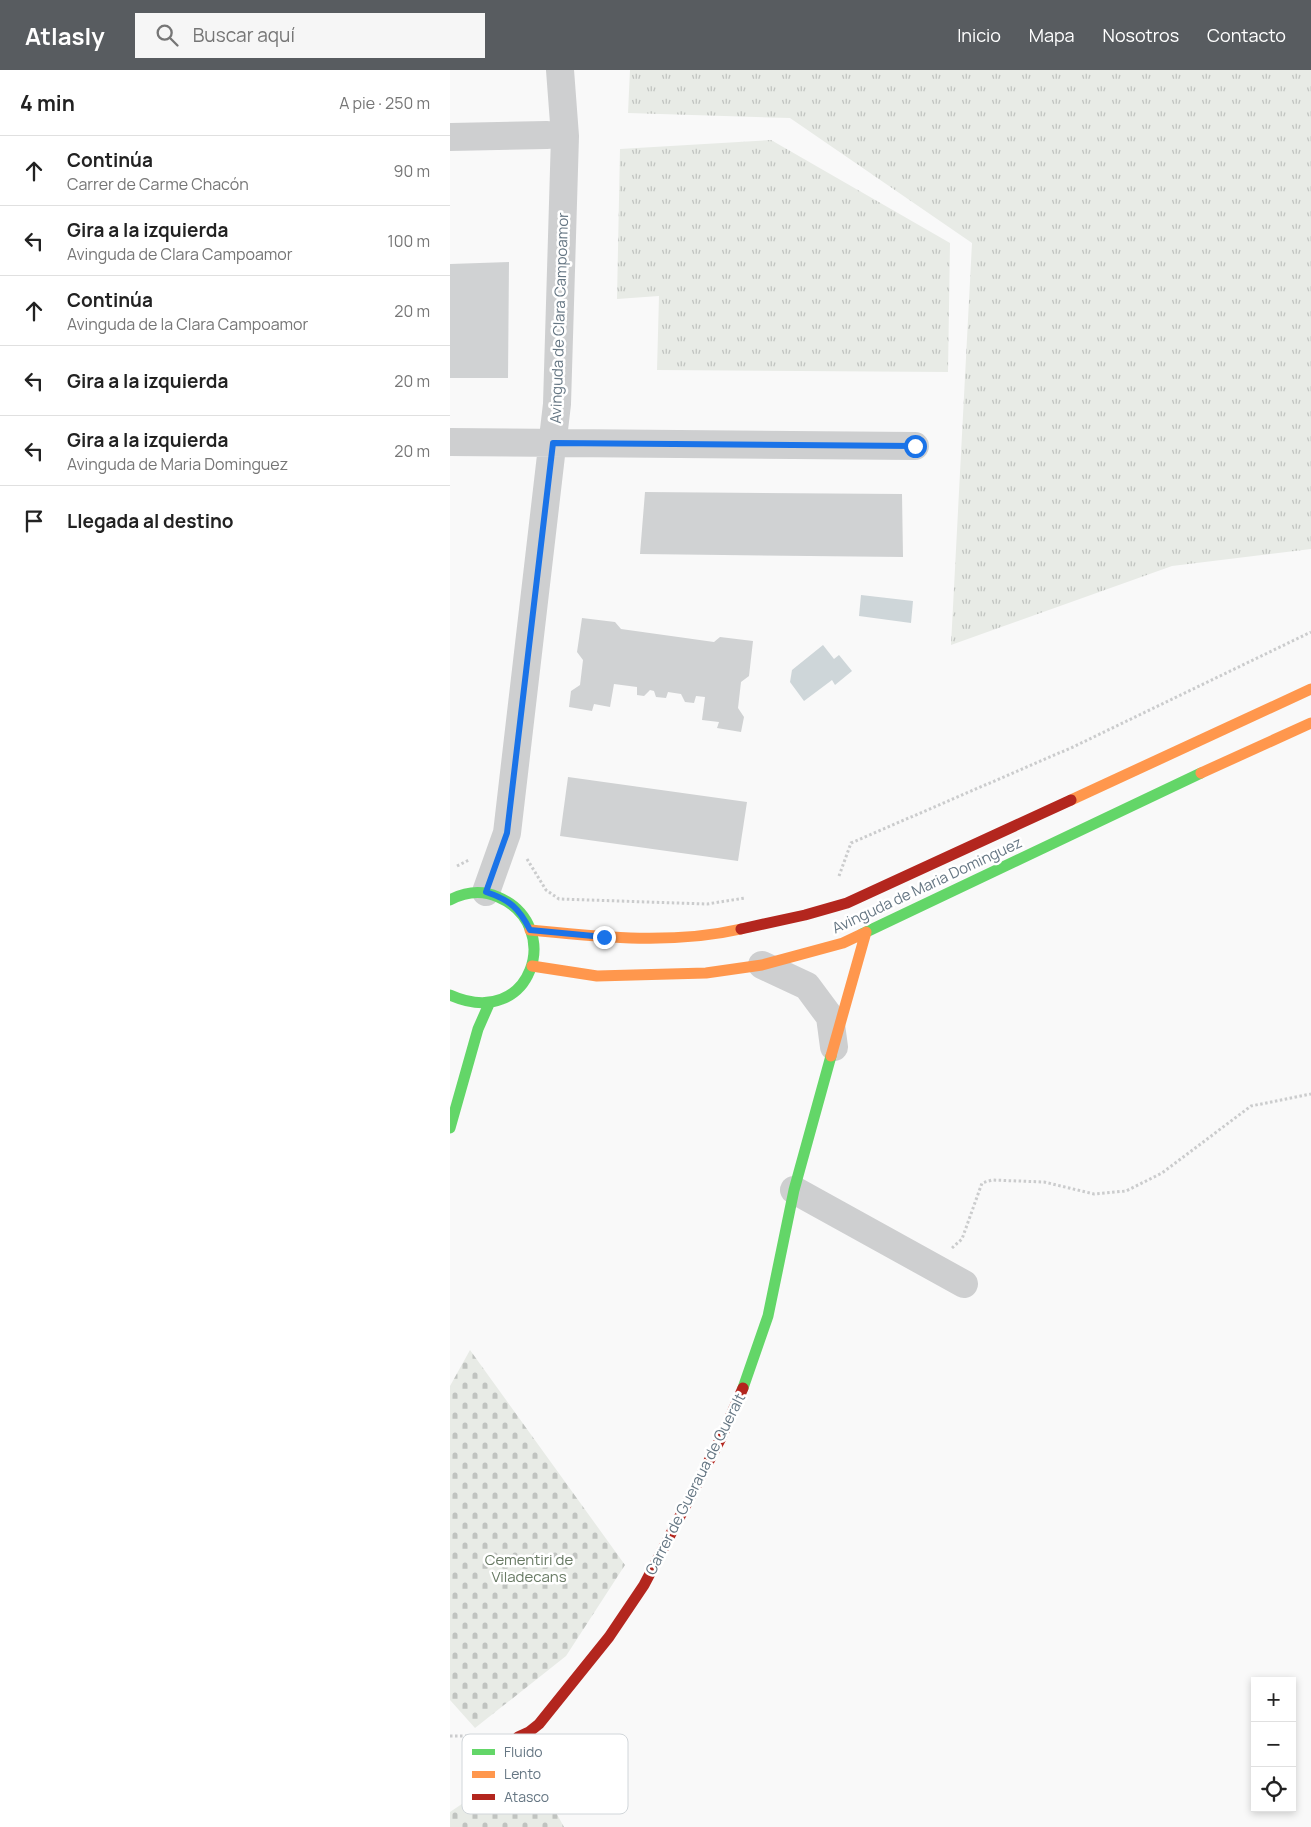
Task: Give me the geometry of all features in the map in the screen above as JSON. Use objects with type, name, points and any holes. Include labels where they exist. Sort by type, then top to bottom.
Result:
[{"type":"street","name":"Avinguda de Clara Campoamor","points":[[486,892],[507,833],[557,404],[565,136],[560,70]]},
{"type":"street","points":[[450,137],[547,135]]},
{"type":"street","points":[[450,442],[915,446]]},
{"type":"street","name":"Avinguda de Maria Dominguez","points":[[530,930],[604,937],[654,939],[724,933],[805,915],[847,903],[1311,689]]},
{"type":"street","name":"Avinguda de Maria Dominguez","points":[[532,966],[597,976],[648,977],[706,973],[762,965],[843,943],[1142,800],[1311,723]]},
{"type":"street","points":[[450,900],[469,893],[486,892],[501,897],[514,905],[524,917],[534,946],[532,966],[525,980],[516,991],[503,1000],[489,1004],[468,1002],[450,995]]},
{"type":"street","name":"Carrer de Gueraua de Queralt","points":[[525,1734],[539,1724],[614,1630],[644,1585],[721,1438],[744,1385],[768,1316],[794,1190],[866,932]]},
{"type":"street","name":"Carrer de Gueraua de Queralt","points":[[762,965],[807,986],[830,1017],[834,1047]]},
{"type":"street","points":[[450,1128],[478,1029],[489,1004]]},
{"type":"street","points":[[794,1190],[964,1284]]},
{"type":"path","points":[[837,882],[851,843],[1073,747],[1311,632]]},
{"type":"path","points":[[507,833],[528,841],[526,857],[546,890],[559,899],[707,904],[746,898]]},
{"type":"path","points":[[452,868],[470,859]]},
{"type":"path","points":[[932,1265],[962,1238],[982,1183],[992,1180],[1044,1182],[1094,1194],[1126,1192],[1162,1173],[1251,1106],[1311,1094]]},
{"type":"green space","points":[[630,70],[1311,70],[1311,549],[1172,566],[951,645],[972,243],[790,118],[628,113]]},
{"type":"green space","points":[[771,140],[950,243],[948,372],[657,370],[659,296],[617,299],[620,149]]},
{"type":"green space","name":"Cementiri de Viladecans","points":[[470,1350],[625,1565],[566,1656],[475,1728],[450,1700],[450,1386]]},
{"type":"green space","points":[[462,1804],[462,1814],[557,1814],[564,1827],[450,1827],[450,1812]]},
{"type":"shaded area","points":[[861,595],[913,601],[911,623],[859,616]]},
{"type":"shaded area","points":[[823,645],[834,659],[839,655],[852,671],[835,685],[832,680],[804,701],[790,682],[792,670]]},
{"type":"building","points":[[509,262],[508,378],[450,378],[450,264]]},
{"type":"building","points":[[645,492],[902,494],[903,557],[640,554]]},
{"type":"building","points":[[582,618],[615,622],[621,629],[714,642],[720,637],[753,641],[749,676],[741,682],[738,708],[744,717],[741,732],[717,728],[719,722],[702,720],[705,697],[696,696],[694,703],[685,702],[681,694],[668,692],[666,698],[656,697],[654,691],[650,690],[644,696],[637,695],[637,687],[614,684],[610,707],[594,704],[592,711],[569,707],[571,691],[580,685],[583,660],[577,652]]},
{"type":"building","points":[[568,777],[747,802],[738,861],[560,836]]},
{"type":"traffic: fast","points":[[862,934],[1201,773]]},
{"type":"traffic: fast","points":[[450,900],[474,893],[486,893],[498,897],[519,911],[530,929],[534,950],[530,970],[519,988],[502,999],[478,1003],[450,995]]},
{"type":"traffic: fast","points":[[450,1128],[478,1029],[489,1004]]},
{"type":"traffic: fast","points":[[743,1388],[768,1316],[794,1190],[831,1056]]},
{"type":"traffic: slow","points":[[1071,800],[1311,689]]},
{"type":"traffic: slow","points":[[1201,773],[1311,723]]},
{"type":"traffic: slow","points":[[530,930],[609,937],[662,938],[715,934],[741,929]]},
{"type":"traffic: slow","points":[[831,1056],[866,932]]},
{"type":"traffic: slow","points":[[532,966],[597,976],[706,973],[762,965],[843,943],[862,934]]},
{"type":"traffic: jam","points":[[741,929],[805,915],[847,903],[1071,800]]},
{"type":"traffic: jam","points":[[525,1734],[539,1724],[609,1637],[644,1585],[721,1438],[743,1388]]},
{"type":"route","points":[[604,937],[530,930],[524,917],[514,905],[501,897],[486,892],[507,833],[553,443],[915,446]]}]
